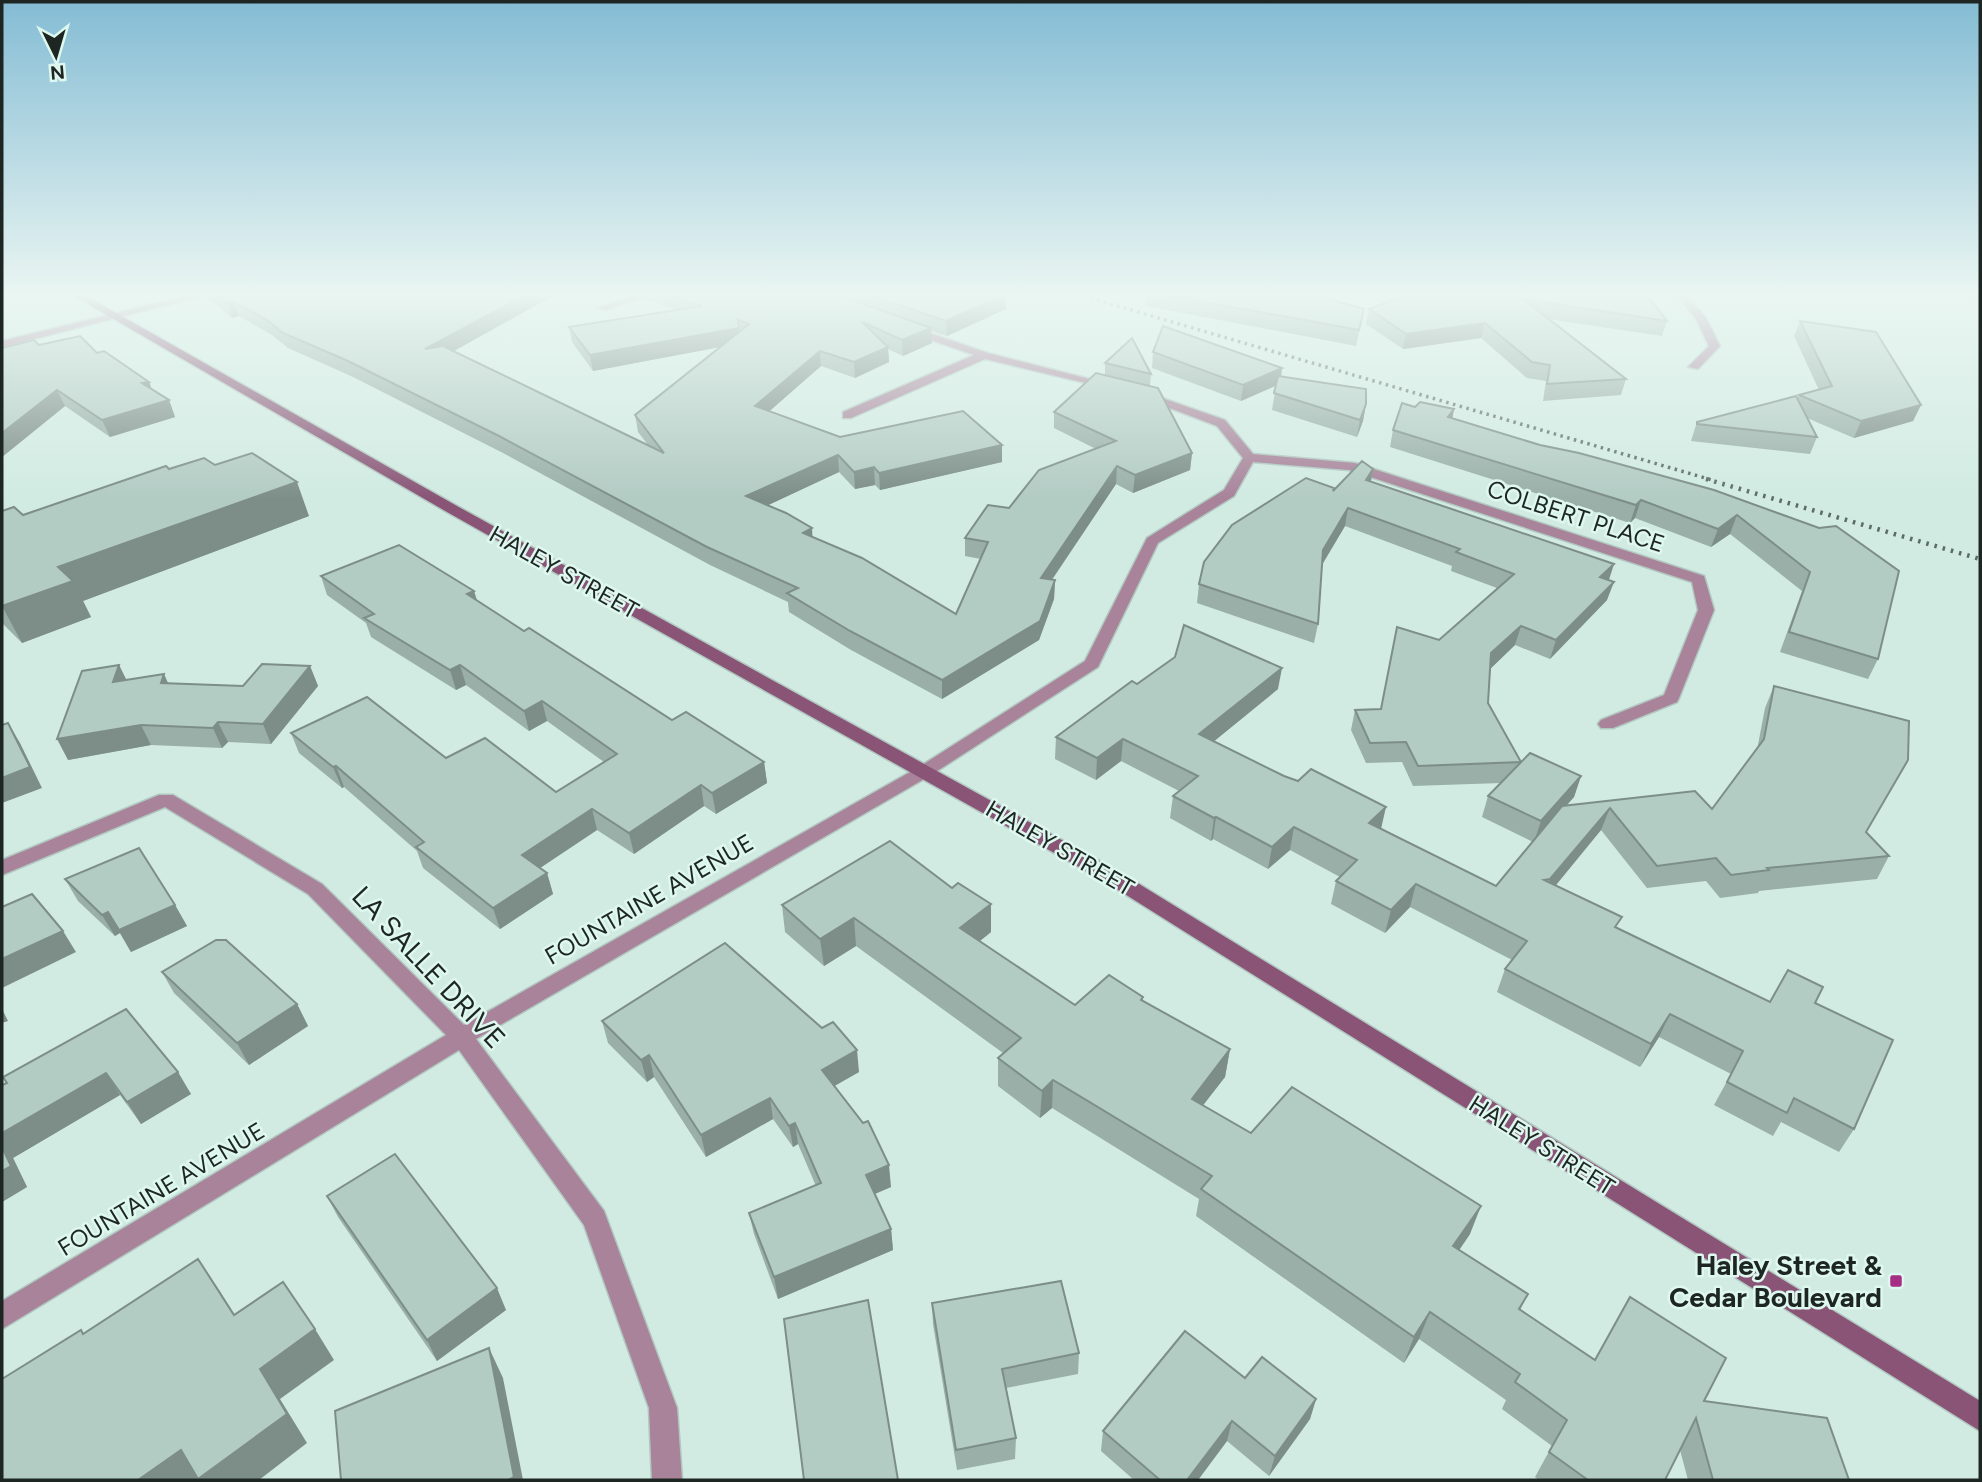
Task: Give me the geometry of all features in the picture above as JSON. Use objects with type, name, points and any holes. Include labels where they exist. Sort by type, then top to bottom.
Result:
[{"type":"street","name":"HALEY STREET","points":[[195,361],[464,516],[1111,876],[1980,1417]]},
{"type":"street","points":[[847,415],[970,361]]},
{"type":"street","points":[[1009,361],[1118,388]]},
{"type":"street","points":[[1694,367],[1700,361]]},
{"type":"street","points":[[1131,391],[1158,398],[1221,424],[1249,458]]},
{"type":"street","name":"FOUNTAINE AVENUE","points":[[2,1316],[462,1037],[925,771],[1092,664],[1153,541],[1229,493],[1249,458]]},
{"type":"street","name":"COLBERT PLACE","points":[[1249,458],[1350,466],[1699,579],[1706,610],[1671,698],[1607,724]]},
{"type":"street","name":"LA SALLE DRIVE","points":[[2,868],[166,799],[315,889],[462,1037],[595,1219],[663,1408],[667,1480]]},
{"type":"building","points":[[2,361],[119,361],[149,382],[142,383],[169,400],[102,420],[57,390],[2,433]]},
{"type":"building","points":[[348,361],[474,361],[664,453],[635,415],[702,361],[808,361],[755,406],[840,437],[963,411],[1002,445],[879,473],[874,467],[854,472],[838,455],[746,496],[786,513],[812,528],[803,533],[862,558],[956,614],[988,542],[965,538],[988,505],[1009,508],[1039,470],[1116,441],[1054,412],[1096,373],[1158,388],[1192,453],[1135,475],[1117,466],[1041,578],[1055,580],[1040,621],[942,680],[850,631],[787,593],[798,588],[707,547],[499,436]]},
{"type":"building","points":[[1144,361],[1151,374],[1105,363]]},
{"type":"building","points":[[1178,361],[1263,361],[1282,368],[1243,385]]},
{"type":"building","points":[[1603,361],[1626,379],[1547,384],[1550,365],[1532,362]]},
{"type":"building","points":[[1820,361],[1894,361],[1921,405],[1861,421],[1799,395],[1832,386]]},
{"type":"building","points":[[1278,376],[1366,389],[1366,404],[1360,420],[1274,393]]},
{"type":"building","points":[[1796,396],[1817,437],[1697,424],[1697,422]]},
{"type":"building","points":[[1420,402],[1454,409],[1448,417],[1540,445],[1714,490],[1819,528],[1836,526],[1899,571],[1878,659],[1789,632],[1810,572],[1737,515],[1718,529],[1641,500],[1636,505],[1393,430],[1402,403],[1415,407]]},
{"type":"building","points":[[252,453],[297,482],[58,567],[73,581],[2,606],[2,511],[14,507],[23,515],[166,466],[169,469],[204,458],[215,465]]},
{"type":"building","points":[[1362,461],[1373,469],[1366,480],[1614,564],[1600,577],[1614,582],[1556,640],[1521,626],[1491,653],[1488,703],[1521,762],[1418,766],[1406,742],[1370,743],[1355,710],[1381,709],[1397,627],[1439,640],[1514,574],[1456,552],[1460,549],[1348,508],[1323,550],[1318,624],[1199,584],[1204,562],[1232,525],[1306,478],[1334,488],[1333,491]]},
{"type":"building","points":[[399,545],[474,591],[467,594],[524,631],[529,628],[672,720],[686,712],[764,762],[712,793],[701,785],[629,833],[592,809],[522,855],[547,873],[493,908],[416,847],[424,842],[336,766],[333,767],[291,733],[367,697],[446,758],[485,738],[556,792],[617,754],[542,701],[524,711],[460,665],[450,670],[364,618],[374,614],[321,576]]},
{"type":"building","points":[[1184,625],[1282,668],[1199,734],[1284,776],[1298,781],[1311,769],[1386,807],[1369,823],[1496,886],[1562,806],[1695,791],[1712,809],[1764,739],[1774,686],[1909,721],[1908,760],[1866,832],[1889,856],[1767,868],[1769,870],[1731,875],[1716,858],[1657,866],[1610,808],[1550,879],[1544,880],[1622,917],[1615,927],[1770,1002],[1788,970],[1823,987],[1815,1003],[1893,1040],[1854,1129],[1794,1098],[1787,1113],[1727,1082],[1743,1051],[1670,1014],[1651,1044],[1505,969],[1527,941],[1416,884],[1391,910],[1336,881],[1357,860],[1294,827],[1272,847],[1214,818],[1173,796],[1198,776],[1123,739],[1097,758],[1056,737],[1132,681],[1137,684],[1175,657]]},
{"type":"building","points":[[262,664],[310,666],[263,724],[218,722],[213,728],[141,725],[57,739],[82,671],[119,665],[113,682],[164,674],[161,683],[243,686]]},
{"type":"building","points":[[8,723],[30,767],[2,778],[2,725]]},
{"type":"building","points":[[1530,753],[1581,776],[1541,821],[1488,796]]},
{"type":"building","points":[[890,841],[952,888],[958,883],[991,904],[960,928],[1075,1005],[1109,975],[1143,997],[1141,1000],[1230,1049],[1192,1099],[1251,1133],[1292,1087],[1481,1206],[1453,1246],[1528,1294],[1519,1309],[1595,1360],[1630,1297],[1726,1358],[1704,1401],[1827,1418],[1849,1480],[1713,1480],[1696,1418],[1665,1480],[1588,1480],[1549,1452],[1567,1420],[1515,1382],[1520,1374],[1430,1312],[1414,1337],[1201,1189],[1212,1176],[1053,1080],[1042,1091],[998,1058],[1021,1038],[854,918],[820,939],[782,905]]},
{"type":"building","points":[[139,848],[175,905],[119,930],[108,912],[102,915],[65,879]]},
{"type":"building","points":[[32,894],[63,931],[2,959],[2,907]]},
{"type":"building","points":[[216,940],[226,940],[297,1004],[237,1043],[162,972]]},
{"type":"building","points":[[725,943],[822,1028],[833,1022],[857,1050],[822,1070],[863,1123],[868,1121],[889,1165],[866,1175],[891,1229],[774,1277],[749,1213],[821,1183],[795,1123],[789,1126],[770,1098],[701,1135],[649,1055],[641,1060],[602,1021]]},
{"type":"building","points":[[126,1009],[178,1072],[127,1102],[106,1073],[2,1133],[2,1085],[7,1083],[3,1077]]},
{"type":"building","points":[[2,1147],[11,1166],[2,1171]]},
{"type":"building","points":[[395,1154],[497,1288],[427,1340],[327,1196]]},
{"type":"building","points":[[198,1259],[234,1315],[283,1282],[315,1329],[260,1369],[287,1414],[198,1479],[181,1450],[138,1480],[2,1480],[2,1379],[81,1330],[83,1334]]},
{"type":"building","points":[[1061,1281],[1079,1353],[1002,1369],[1016,1438],[956,1450],[932,1303]]},
{"type":"building","points":[[868,1300],[898,1480],[804,1480],[784,1319]]},
{"type":"building","points":[[1185,1331],[1245,1378],[1262,1357],[1316,1399],[1275,1456],[1232,1421],[1187,1480],[1160,1480],[1103,1431]]},
{"type":"building","points":[[489,1348],[514,1477],[508,1480],[341,1480],[335,1411]]},
{"type":"railway","points":[[1306,361],[1712,480]]},
{"type":"railway","points":[[1706,479],[1980,559]]},
{"type":"place","name":"Haley Street & Cedar Boulevard","points":[[1896,1281]]}]
